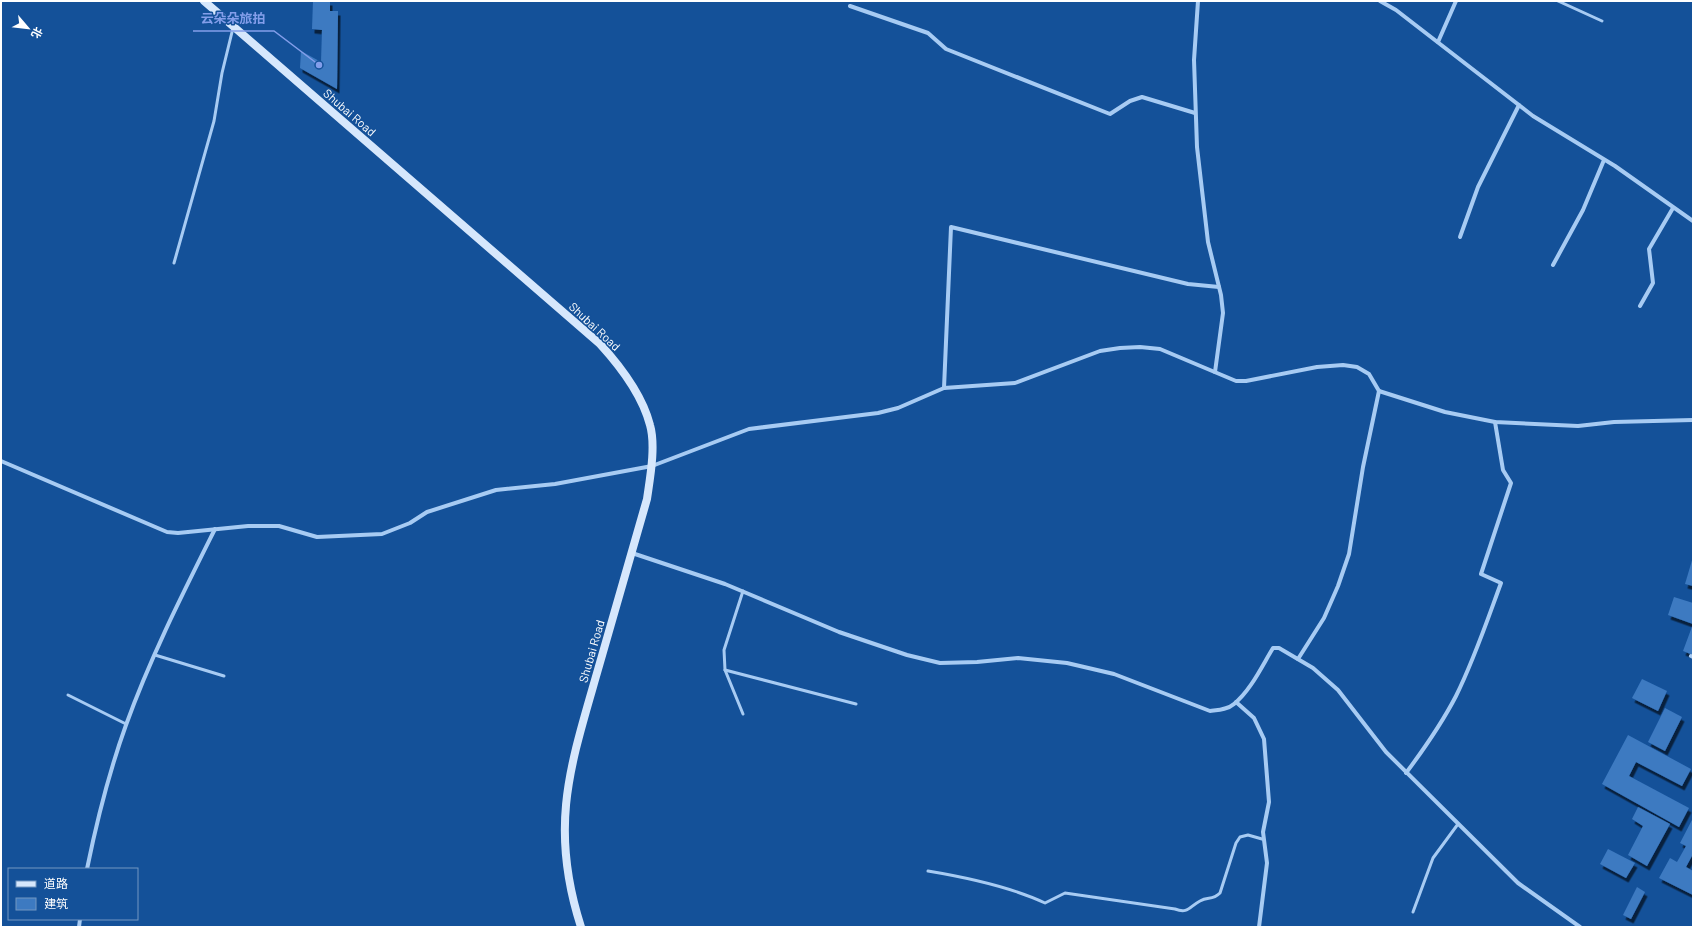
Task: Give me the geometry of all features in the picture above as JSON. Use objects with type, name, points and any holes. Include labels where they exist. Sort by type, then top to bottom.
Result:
[{"type":"main road","name":"Shubai Road","points":[[204,1],[600,344],[626,376],[644,409],[651,426],[652,466],[647,499],[573,759],[564,808],[565,858],[574,905],[581,927]]},
{"type":"street","points":[[1198,1],[1194,60],[1195,113],[1208,242],[1219,287],[1223,313],[1215,372]]},
{"type":"street","points":[[1380,1],[1396,10],[1533,116],[1604,160],[1693,221]]},
{"type":"street","points":[[1438,42],[1456,1]]},
{"type":"street","points":[[850,6],[928,33],[946,50],[1110,114],[1130,101],[1142,97],[1195,113]]},
{"type":"street","points":[[1460,237],[1478,187],[1519,105]]},
{"type":"street","points":[[1553,265],[1583,210],[1604,160]]},
{"type":"street","points":[[1640,306],[1653,283],[1649,249],[1673,208]]},
{"type":"street","points":[[944,388],[951,227],[1188,284],[1219,287]]},
{"type":"street","points":[[1,461],[167,532],[178,533],[215,529],[278,526],[317,537],[382,534],[410,523],[427,512],[496,490],[555,484],[652,466],[749,430],[878,413],[898,408],[944,388],[1015,383],[1100,351],[1140,347],[1160,349],[1236,381],[1246,381],[1317,367],[1343,365],[1357,367],[1369,374],[1379,391],[1445,412],[1495,422],[1578,426],[1614,422],[1693,420]]},
{"type":"street","points":[[1298,659],[1324,618],[1338,586],[1349,554],[1363,467],[1379,391]]},
{"type":"street","points":[[1406,773],[1421,753],[1455,697],[1476,653],[1501,583],[1481,574],[1511,484],[1503,470],[1495,422]]},
{"type":"street","points":[[87,868],[104,795],[126,724],[174,611],[215,529]]},
{"type":"street","points":[[632,552],[743,591],[868,642],[940,663],[977,662],[1018,658],[1079,665],[1114,674],[1210,711],[1222,710],[1236,702],[1251,684],[1273,648],[1279,648],[1317,671],[1338,690],[1348,701],[1375,740],[1406,773],[1518,883],[1580,927]]},
{"type":"street","points":[[1236,702],[1254,718],[1264,739],[1269,802],[1262,838],[1267,863],[1259,927]]},
{"type":"lane","points":[[1558,1],[1602,20]]},
{"type":"lane","points":[[174,263],[214,121],[222,73],[233,27]]},
{"type":"lane","points":[[743,591],[724,650],[725,670],[743,714]]},
{"type":"lane","points":[[155,655],[224,676]]},
{"type":"lane","points":[[725,670],[856,704]]},
{"type":"lane","points":[[68,694],[126,724]]},
{"type":"lane","points":[[1413,912],[1433,858],[1458,824]]},
{"type":"lane","points":[[928,871],[1009,890],[1031,896],[1045,902],[1065,893],[1175,909],[1182,912],[1189,910],[1200,900],[1215,898],[1220,893],[1236,843],[1240,837],[1248,835],[1262,838]]},
{"type":"building","points":[[313,1],[330,1],[330,11],[338,11],[337,89],[300,68],[301,51],[321,62],[322,30],[312,29]]},
{"type":"building","points":[[1693,557],[1693,586],[1685,584]]},
{"type":"building","points":[[1674,597],[1693,603],[1693,624],[1668,615]]},
{"type":"building","points":[[1693,624],[1693,655],[1683,651]]},
{"type":"building","points":[[1642,679],[1667,691],[1658,711],[1632,698]]},
{"type":"building","points":[[1665,708],[1682,717],[1665,751],[1648,742]]},
{"type":"building","points":[[1628,735],[1691,769],[1682,786],[1636,762],[1629,776],[1689,808],[1679,827],[1602,784]]},
{"type":"building","points":[[1638,807],[1670,824],[1647,866],[1628,855],[1643,826],[1632,819]]},
{"type":"building","points":[[1693,818],[1693,854],[1686,867],[1693,871],[1693,895],[1659,878],[1670,858],[1677,862],[1686,846],[1680,843]]},
{"type":"building","points":[[1608,849],[1635,863],[1626,878],[1600,864]]},
{"type":"building","points":[[1637,887],[1645,892],[1631,919],[1623,915]]},
{"type":"place","name":"云朵朵旅拍","points":[[319,65]]}]
